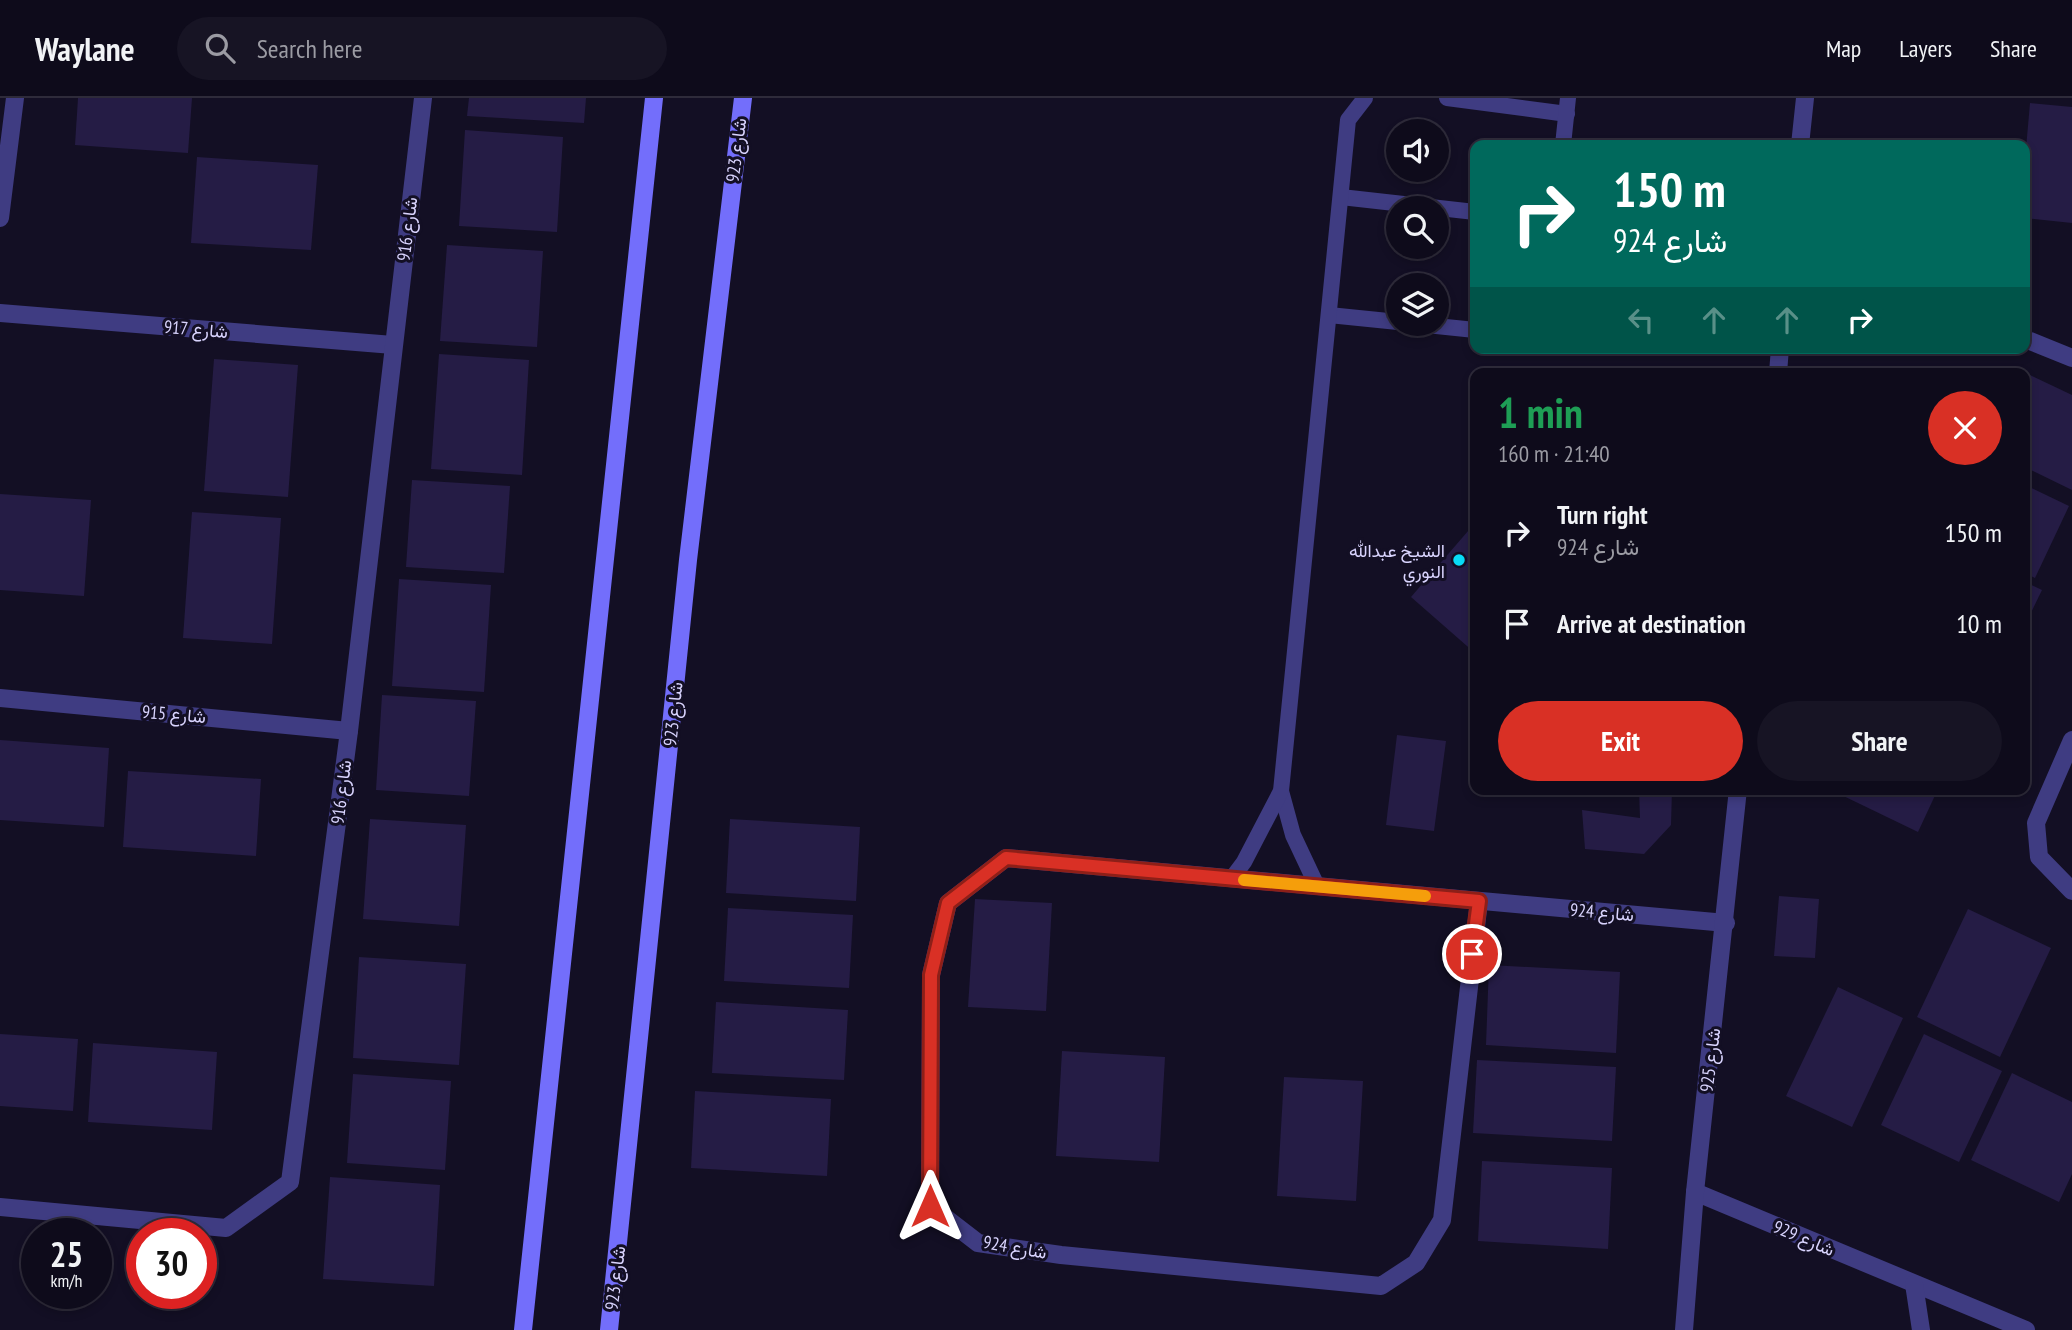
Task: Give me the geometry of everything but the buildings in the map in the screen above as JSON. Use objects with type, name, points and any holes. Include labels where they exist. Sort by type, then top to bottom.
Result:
[{"type":"street","points":[[0,218],[15,98]]},
{"type":"street","name":"شارع 916","points":[[0,1207],[226,1228],[290,1182],[349,730],[423,98]]},
{"type":"street","points":[[523,1330],[542,1173],[654,98]]},
{"type":"street","name":"شارع 923","points":[[609,1330],[688,559],[743,98]]},
{"type":"street","points":[[1801,140],[1805,98]]},
{"type":"street","name":"شارع 917","points":[[0,313],[393,345]]},
{"type":"street","points":[[2030,341],[2072,358]]},
{"type":"street","name":"شارع 915","points":[[0,698],[349,730]]},
{"type":"street","points":[[2072,740],[2036,823],[2039,857],[2072,891]]},
{"type":"street","name":"شارع 925","points":[[1684,1330],[1695,1192],[1726,923],[1737,795]]},
{"type":"street","name":"شارع 924","points":[[1479,901],[1442,1220],[1416,1263],[1381,1286],[1061,1255],[978,1243],[930,1206],[931,975],[948,903],[1006,858],[1726,923]]},
{"type":"street","name":"شارع 929","points":[[1695,1192],[2026,1330]]},
{"type":"street","points":[[1914,1284],[1921,1330]]},
{"type":"lane","points":[[1317,886],[1293,835],[1281,790],[1348,120],[1365,98]]},
{"type":"lane","points":[[1447,98],[1567,106],[1564,140]]},
{"type":"lane","points":[[1340,197],[1470,211]]},
{"type":"lane","points":[[1329,315],[1386,321]]},
{"type":"lane","points":[[1449,327],[1470,329]]},
{"type":"lane","points":[[1232,878],[1244,862],[1281,790]]},
{"type":"slow traffic","points":[[1244,880],[1425,896]]},
{"type":"place","name":"الشيخ عبدالله النوري","points":[[1459,560]]},
{"type":"route","points":[[930,1206],[931,975],[948,903],[1006,858],[1479,901],[1472,954]]}]
